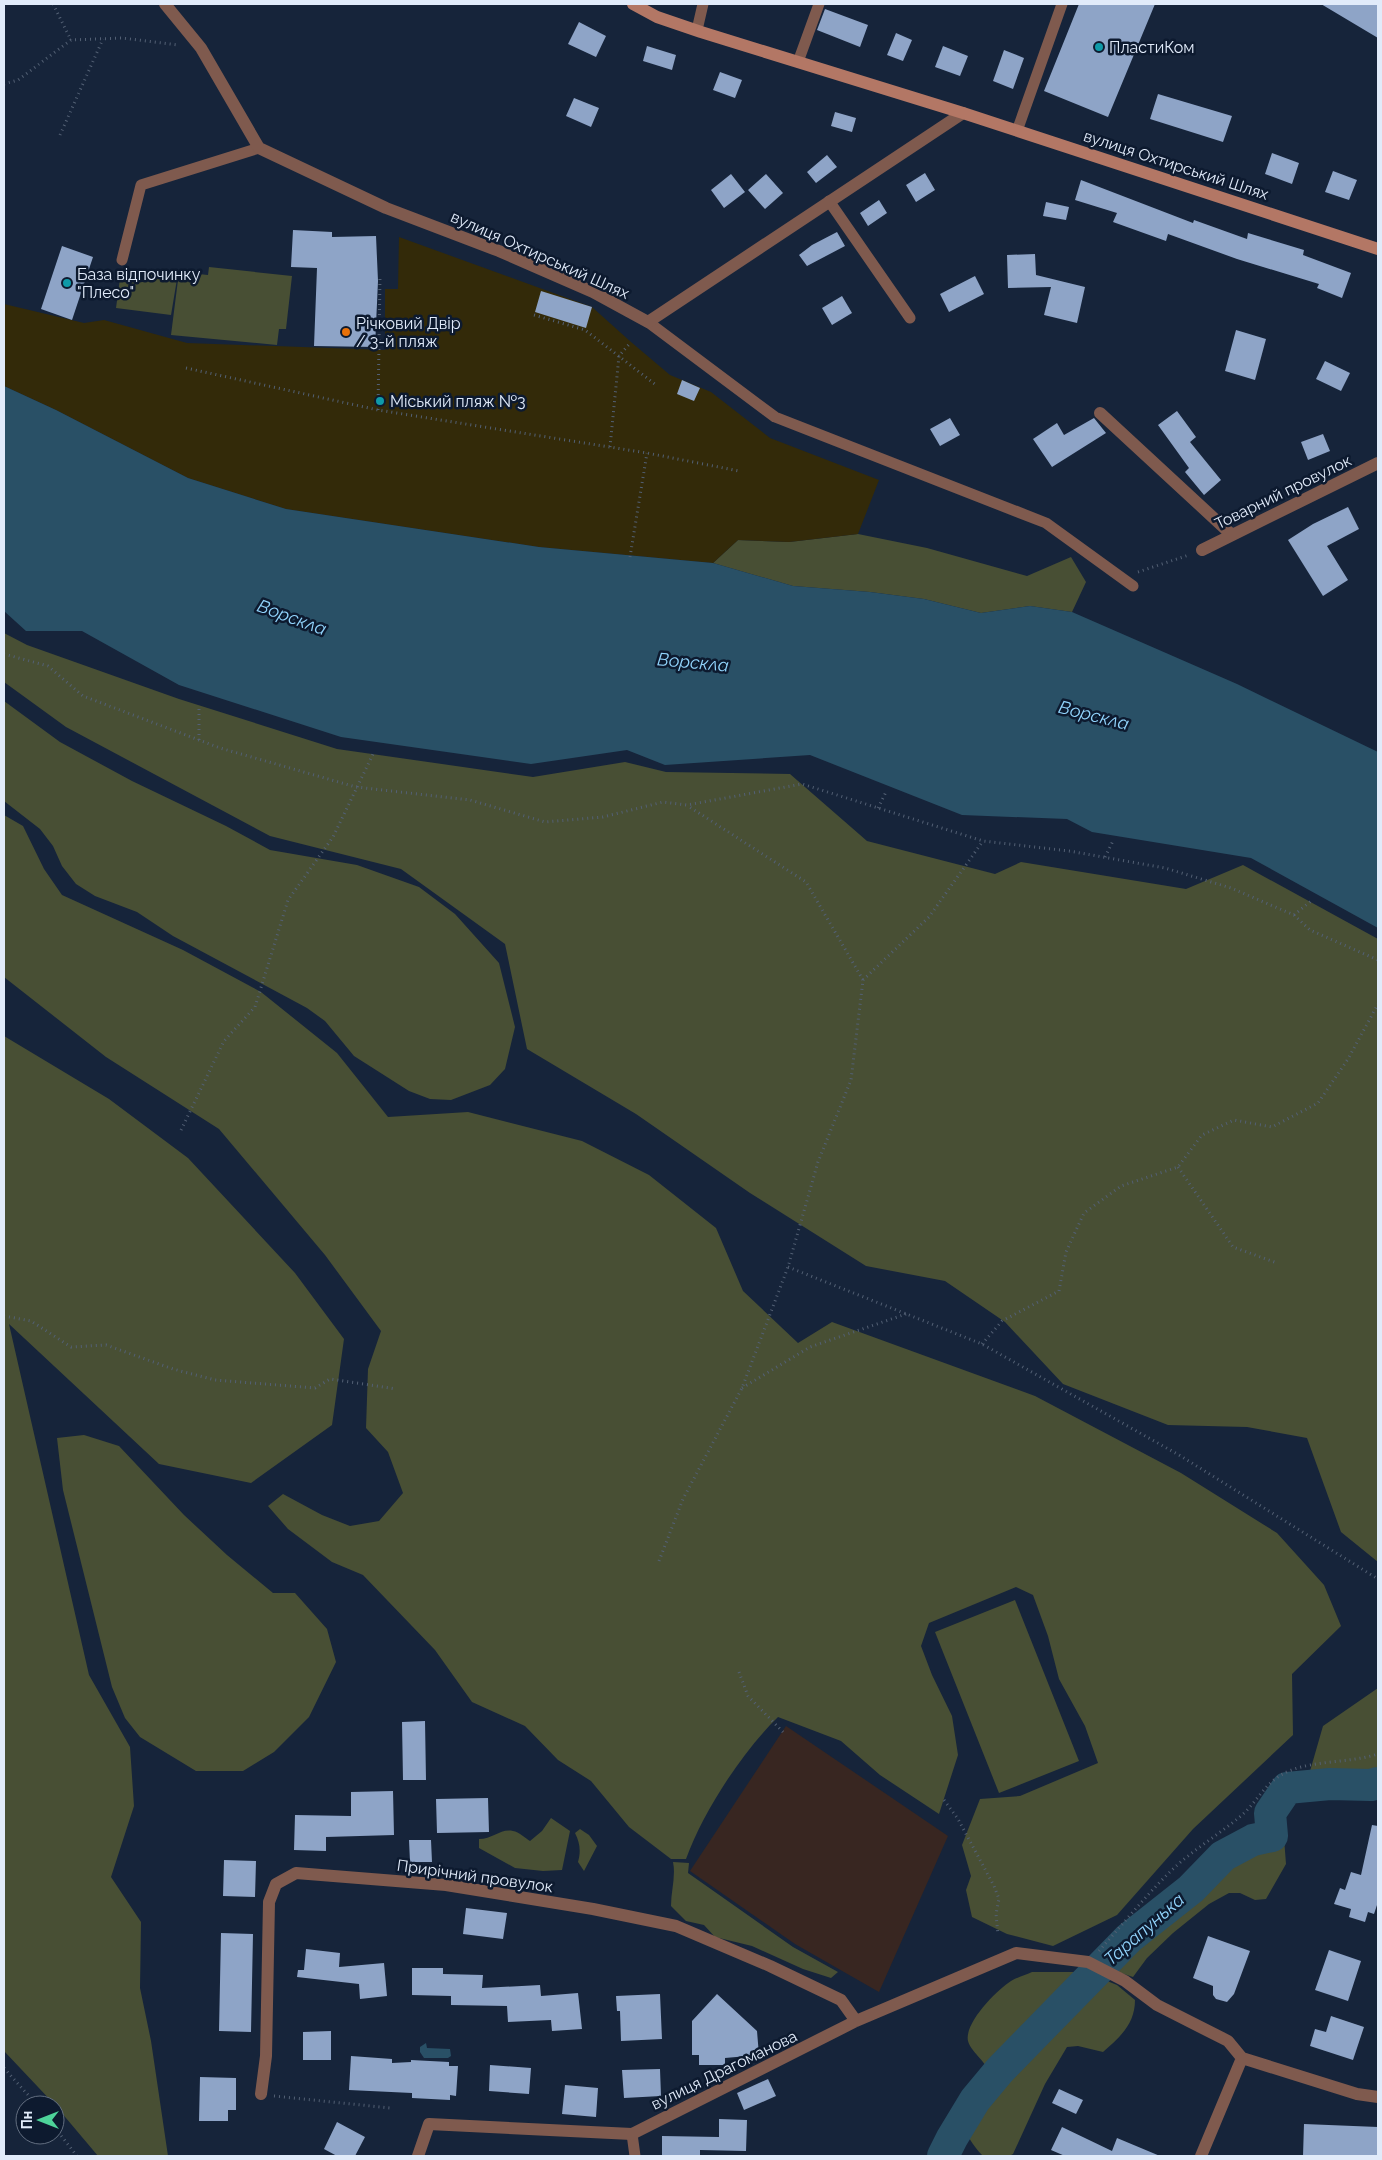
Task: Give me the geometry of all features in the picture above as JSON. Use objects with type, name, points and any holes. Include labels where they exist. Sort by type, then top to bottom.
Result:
[{"type":"main road","name":"вулиця Охтирський Шлях","points":[[633,4],[657,17],[963,113],[1378,249]]},
{"type":"street","points":[[165,4],[201,48],[259,148]]},
{"type":"street","points":[[648,322],[963,113]]},
{"type":"street","name":"вулиця Охтирський Шлях","points":[[259,148],[386,208],[499,251],[593,292],[648,322]]},
{"type":"street","points":[[1100,413],[1232,535]]},
{"type":"street","name":"Товарний провулок","points":[[1202,550],[1378,463]]},
{"type":"street","name":"Прирічний провулок","points":[[261,2094],[266,2056],[269,1902],[276,1884],[296,1873],[446,1885],[676,1926],[841,2000],[856,2021]]},
{"type":"street","name":"вулиця Драгоманова","points":[[418,2156],[429,2124],[632,2134],[856,2021],[1016,1953],[1088,1962]]},
{"type":"street","points":[[1088,1962],[1125,1981],[1157,2005],[1228,2041],[1242,2058],[1357,2094],[1378,2097]]},
{"type":"street","points":[[1201,2156],[1242,2058]]},
{"type":"lane","points":[[697,30],[704,4]]},
{"type":"lane","points":[[798,62],[819,4]]},
{"type":"lane","points":[[1017,131],[1062,4]]},
{"type":"lane","points":[[122,260],[141,185],[259,148]]},
{"type":"lane","points":[[829,201],[910,318]]},
{"type":"lane","points":[[648,322],[775,417],[1046,523],[1133,586]]},
{"type":"lane","points":[[632,2134],[635,2156]]},
{"type":"path","points":[[53,4],[71,40]]},
{"type":"path","points":[[60,134],[103,38]]},
{"type":"path","points":[[4,84],[18,80],[71,40],[122,38],[201,48]]},
{"type":"path","points":[[378,410],[380,276]]},
{"type":"path","points":[[534,315],[585,330],[656,385]]},
{"type":"path","points":[[610,447],[619,356],[630,342]]},
{"type":"path","points":[[186,368],[378,410],[647,453],[739,471]]},
{"type":"path","points":[[630,557],[647,453]]},
{"type":"path","points":[[1120,576],[1158,567],[1202,550]]},
{"type":"path","points":[[4,654],[48,666],[83,696],[220,748],[356,787],[470,800],[545,822],[603,816],[663,802],[687,806],[802,784],[983,841],[1104,857],[1165,868],[1231,888],[1294,915],[1310,930],[1378,960]]},
{"type":"path","points":[[199,705],[199,740]]},
{"type":"path","points":[[181,1130],[224,1041],[255,1007],[288,900],[333,836],[373,754]]},
{"type":"path","points":[[878,808],[886,792]]},
{"type":"path","points":[[659,1561],[683,1499],[742,1388],[788,1267],[818,1162],[851,1080],[862,980],[806,882],[687,806]]},
{"type":"path","points":[[862,980],[929,918],[983,841]]},
{"type":"path","points":[[1104,857],[1113,841]]},
{"type":"path","points":[[1294,915],[1311,901]]},
{"type":"path","points":[[982,1344],[1002,1322],[1059,1291],[1066,1252],[1084,1213],[1121,1186],[1178,1168],[1202,1135],[1234,1120],[1272,1127],[1318,1103],[1348,1059],[1378,1004]]},
{"type":"path","points":[[1178,1168],[1233,1247],[1277,1264]]},
{"type":"path","points":[[788,1267],[982,1344],[1180,1456],[1378,1579]]},
{"type":"path","points":[[742,1388],[810,1347],[907,1314]]},
{"type":"path","points":[[4,1316],[31,1321],[71,1347],[106,1345],[215,1380],[315,1388],[330,1379],[396,1389]]},
{"type":"path","points":[[739,1672],[748,1696],[783,1732]]},
{"type":"path","points":[[1088,1962],[1173,1869],[1212,1837],[1243,1815],[1265,1786],[1288,1771],[1378,1754]]},
{"type":"path","points":[[944,1800],[958,1819],[994,1886],[999,1899],[996,1914],[998,1935]]},
{"type":"path","points":[[4,2068],[28,2095]]},
{"type":"path","points":[[261,2094],[390,2108]]},
{"type":"path","points":[[65,2141],[77,2156]]},
{"type":"shaded area","points":[[786,1726],[948,1836],[879,1992],[795,1944],[690,1871]]},
{"type":"green space","points":[[209,267],[292,276],[286,329],[279,329],[277,345],[171,335],[179,272],[208,275]]},
{"type":"green space","points":[[121,271],[177,279],[171,315],[116,308]]},
{"type":"green space","points":[[858,534],[927,548],[1027,576],[1071,557],[1086,582],[1072,612],[1030,606],[981,613],[924,599],[870,592],[793,586],[713,563],[738,540],[789,542]]},
{"type":"green space","points":[[4,633],[27,645],[179,699],[337,749],[533,777],[625,762],[666,772],[790,774],[867,841],[995,874],[1021,862],[1186,889],[1243,865],[1378,939],[1378,1562],[1341,1532],[1307,1438],[1247,1427],[1168,1425],[1063,1384],[1005,1322],[945,1281],[866,1266],[750,1193],[636,1114],[527,1049],[505,944],[401,869],[270,836],[66,727],[4,682]]},
{"type":"green space","points":[[4,701],[60,742],[132,781],[226,826],[270,850],[357,865],[419,887],[455,914],[499,963],[515,1027],[505,1069],[490,1085],[451,1100],[430,1099],[409,1091],[354,1056],[325,1021],[307,1008],[173,936],[137,912],[95,896],[76,884],[62,866],[53,846],[40,829],[4,801]]},
{"type":"green space","points":[[4,815],[23,826],[44,869],[62,895],[183,950],[261,992],[337,1053],[388,1117],[468,1112],[582,1141],[649,1175],[716,1228],[743,1291],[798,1343],[832,1322],[1035,1396],[1181,1473],[1277,1533],[1324,1585],[1341,1626],[1292,1674],[1293,1735],[1193,1829],[1117,1915],[1053,1946],[1007,1934],[972,1917],[966,1890],[971,1876],[962,1845],[980,1799],[1020,1796],[1098,1763],[1085,1726],[1059,1679],[1048,1636],[1033,1595],[1016,1587],[929,1623],[921,1646],[932,1675],[952,1716],[958,1755],[939,1814],[880,1775],[841,1741],[778,1717],[751,1747],[725,1784],[702,1822],[686,1859],[671,1859],[629,1827],[591,1781],[558,1760],[525,1726],[472,1702],[435,1650],[363,1575],[332,1562],[288,1529],[268,1506],[283,1494],[322,1515],[350,1526],[379,1521],[403,1493],[388,1452],[366,1428],[368,1369],[381,1331],[325,1255],[219,1129],[106,1057],[4,977]]},
{"type":"green space","points":[[4,1036],[109,1099],[188,1158],[295,1273],[344,1339],[332,1425],[251,1483],[159,1464],[9,1324],[89,1675],[130,1747],[134,1806],[111,1877],[141,1922],[140,1988],[151,2041],[168,2156],[98,2156],[65,2117],[65,2095],[46,2095],[4,2051]]},
{"type":"green space","points":[[84,1435],[119,1446],[184,1515],[227,1555],[273,1593],[295,1593],[327,1629],[336,1662],[309,1717],[274,1752],[243,1771],[196,1771],[140,1737],[125,1718],[112,1687],[63,1490],[57,1438]]},
{"type":"green space","points":[[1015,1600],[1079,1761],[999,1793],[935,1632]]},
{"type":"green space","points":[[1378,1688],[1378,1790],[1302,1799],[1323,1726]]},
{"type":"green space","points":[[551,1818],[570,1831],[562,1870],[543,1871],[515,1868],[479,1848],[479,1839],[509,1830],[520,1834],[530,1841],[542,1831]]},
{"type":"green space","points":[[580,1829],[589,1835],[597,1846],[584,1871],[578,1862],[580,1847],[575,1833]]},
{"type":"green space","points":[[1276,1838],[1284,1838],[1286,1864],[1266,1899],[1255,1900],[1240,1893],[1229,1893],[1209,1904],[1173,1933],[1147,1958],[1133,1977],[1121,1973],[1107,1964],[1107,1954],[1159,1897],[1214,1853],[1225,1851],[1246,1852]]},
{"type":"green space","points":[[673,1862],[689,1863],[688,1873],[793,1947],[838,1972],[831,1978],[803,1969],[752,1946],[715,1937],[704,1925],[686,1921],[671,1906]]},
{"type":"green space","points":[[1032,1972],[1085,1972],[1117,1985],[1135,2000],[1134,2009],[1129,2023],[1121,2035],[1103,2052],[1078,2046],[1067,2047],[1045,2084],[1013,2154],[1009,2156],[983,2156],[972,2143],[967,2133],[967,2125],[969,2117],[985,2092],[989,2074],[985,2064],[970,2046],[968,2034],[976,2016],[998,1992],[1011,1981]]},
{"type":"sand","name":"Міський пляж №3","points":[[399,237],[592,307],[670,375],[711,392],[770,438],[879,480],[858,534],[789,542],[738,540],[713,563],[539,547],[286,509],[188,478],[56,410],[4,386],[4,304],[84,323],[104,320],[187,343],[385,350],[385,289],[398,289]]},
{"type":"water","name":"Ворскла","points":[[4,386],[56,410],[188,478],[286,509],[539,547],[713,563],[793,586],[870,592],[924,599],[981,613],[1030,606],[1072,612],[1237,684],[1378,752],[1378,928],[1251,858],[1092,832],[1067,819],[962,815],[810,755],[665,765],[627,750],[531,764],[341,737],[179,685],[82,631],[26,631],[4,611]]},
{"type":"water","points":[[426,2043],[427,2048],[450,2049],[451,2056],[448,2058],[424,2058],[420,2052],[420,2047]]},
{"type":"building","name":"ПластиКом","points":[[1079,4],[1155,4],[1108,117],[1044,91]]},
{"type":"building","points":[[1321,4],[1378,4],[1378,38]]},
{"type":"building","points":[[825,9],[868,25],[860,47],[817,30]]},
{"type":"building","points":[[579,22],[606,36],[596,57],[568,44]]},
{"type":"building","points":[[896,33],[912,40],[903,61],[887,55]]},
{"type":"building","points":[[647,46],[676,55],[672,70],[643,61]]},
{"type":"building","points":[[943,46],[968,56],[960,76],[935,67]]},
{"type":"building","points":[[1004,50],[1024,58],[1013,89],[993,81]]},
{"type":"building","points":[[720,72],[742,80],[735,98],[713,90]]},
{"type":"building","points":[[1158,94],[1232,116],[1223,142],[1150,119]]},
{"type":"building","points":[[574,98],[599,108],[591,127],[566,116]]},
{"type":"building","points":[[835,112],[856,118],[852,132],[831,126]]},
{"type":"building","points":[[1272,153],[1299,163],[1292,184],[1265,174]]},
{"type":"building","points":[[827,155],[837,167],[816,183],[807,172]]},
{"type":"building","points":[[1333,171],[1357,180],[1349,200],[1325,192]]},
{"type":"building","points":[[925,173],[935,190],[916,202],[906,185]]},
{"type":"building","points":[[731,174],[745,192],[724,208],[711,190]]},
{"type":"building","points":[[766,174],[783,193],[765,209],[748,190]]},
{"type":"building","points":[[1081,180],[1193,223],[1194,220],[1247,239],[1248,233],[1304,250],[1303,255],[1351,273],[1342,298],[1317,288],[1319,284],[1237,259],[1168,234],[1166,241],[1113,222],[1117,213],[1075,200]]},
{"type":"building","points":[[879,200],[887,213],[868,226],[860,213]]},
{"type":"building","points":[[1046,202],[1069,207],[1066,220],[1043,216]]},
{"type":"building","points":[[293,230],[332,232],[332,237],[376,236],[378,281],[375,347],[314,346],[317,268],[291,267]]},
{"type":"building","points":[[837,232],[845,246],[807,266],[799,255],[812,245]]},
{"type":"building","name":"База відпочинку \"Плесо\"","points":[[62,246],[93,257],[72,320],[41,309]]},
{"type":"building","points":[[1035,254],[1036,275],[1085,287],[1077,323],[1044,315],[1051,287],[1008,288],[1007,255]]},
{"type":"building","points":[[975,276],[984,294],[949,312],[940,294]]},
{"type":"building","points":[[541,291],[592,307],[586,328],[535,312]]},
{"type":"building","points":[[842,296],[852,313],[832,325],[822,308]]},
{"type":"building","points":[[1236,330],[1266,339],[1255,380],[1225,371]]},
{"type":"building","points":[[1325,361],[1350,373],[1341,391],[1316,379]]},
{"type":"building","points":[[682,380],[700,388],[694,401],[677,394]]},
{"type":"building","points":[[1177,411],[1196,437],[1190,442],[1221,480],[1204,495],[1185,472],[1189,468],[1158,425]]},
{"type":"building","points":[[950,418],[960,435],[940,446],[930,429]]},
{"type":"building","points":[[1094,418],[1106,433],[1052,467],[1033,439],[1057,423],[1064,435]]},
{"type":"building","points":[[1323,434],[1330,451],[1308,460],[1301,442]]},
{"type":"building","points":[[1348,507],[1359,529],[1327,546],[1348,580],[1323,596],[1288,540],[1313,524]]},
{"type":"building","points":[[425,1721],[426,1780],[403,1780],[402,1722]]},
{"type":"building","points":[[393,1791],[394,1835],[326,1837],[326,1851],[294,1850],[295,1815],[351,1816],[351,1792]]},
{"type":"building","points":[[488,1798],[489,1832],[437,1833],[436,1799]]},
{"type":"building","points":[[1372,1825],[1378,1826],[1378,1902],[1374,1914],[1368,1912],[1365,1922],[1349,1917],[1351,1909],[1334,1904],[1340,1888],[1345,1890],[1351,1872],[1361,1875]]},
{"type":"building","points":[[409,1840],[431,1840],[432,1862],[410,1862]]},
{"type":"building","points":[[224,1860],[256,1861],[255,1897],[223,1896]]},
{"type":"building","points":[[466,1908],[507,1913],[503,1939],[463,1934]]},
{"type":"building","points":[[221,1933],[253,1934],[251,2032],[219,2031]]},
{"type":"building","points":[[1208,1936],[1250,1951],[1234,1994],[1227,2002],[1216,1999],[1213,1995],[1213,1986],[1193,1978]]},
{"type":"building","points":[[306,1949],[340,1953],[339,1967],[384,1963],[387,1996],[360,1999],[359,1984],[297,1977],[298,1970],[304,1970]]},
{"type":"building","points":[[1329,1950],[1361,1961],[1348,2001],[1315,1990]]},
{"type":"building","points":[[412,1968],[443,1968],[443,1974],[483,1975],[482,1988],[540,1985],[541,1996],[578,1993],[582,2029],[552,2031],[551,2020],[508,2022],[507,2006],[451,2005],[451,1996],[412,1995]]},
{"type":"building","points":[[660,1994],[662,2039],[621,2041],[620,2011],[617,2011],[616,1996]]},
{"type":"building","points":[[717,1994],[757,2031],[759,2055],[725,2058],[725,2065],[699,2065],[699,2055],[692,2055],[692,2021]]},
{"type":"building","points":[[1331,2016],[1364,2027],[1353,2060],[1310,2046],[1315,2029],[1326,2032]]},
{"type":"building","points":[[331,2031],[331,2060],[303,2060],[303,2032]]},
{"type":"building","points":[[351,2056],[392,2059],[392,2063],[411,2062],[411,2060],[449,2062],[449,2066],[458,2066],[456,2096],[450,2095],[450,2100],[412,2098],[412,2093],[349,2090]]},
{"type":"building","points":[[490,2065],[531,2068],[529,2094],[489,2091]]},
{"type":"building","points":[[660,2069],[661,2096],[624,2098],[622,2070]]},
{"type":"building","points":[[200,2077],[236,2078],[236,2110],[228,2110],[228,2121],[199,2121]]},
{"type":"building","points":[[768,2079],[776,2096],[744,2110],[737,2093]]},
{"type":"building","points":[[565,2085],[598,2088],[596,2117],[562,2114]]},
{"type":"building","points":[[1059,2089],[1083,2100],[1076,2114],[1052,2103]]},
{"type":"building","points":[[719,2119],[747,2120],[746,2151],[700,2150],[700,2156],[662,2156],[662,2136],[719,2137]]},
{"type":"building","points":[[337,2122],[365,2137],[355,2156],[337,2156],[324,2149]]},
{"type":"building","points":[[1304,2124],[1378,2127],[1378,2156],[1303,2156]]},
{"type":"building","points":[[1062,2127],[1112,2151],[1117,2138],[1160,2156],[1065,2156],[1051,2150]]},
{"type":"waterway","name":"Тарапунька","points":[[943,2156],[975,2100],[1000,2070],[1129,1938],[1191,1889],[1223,1856],[1253,1840],[1272,1836],[1270,1813],[1287,1788],[1330,1784],[1371,1785],[1378,1783]]},
{"type":"place","name":"ПластиКом","points":[[1099,47]]},
{"type":"place","name":"База відпочинку \"Плесо\"","points":[[67,283]]},
{"type":"place","name":"Річковий Двір / 3-й пляж","points":[[346,332]]},
{"type":"place","name":"Міський пляж №3","points":[[380,401]]}]
